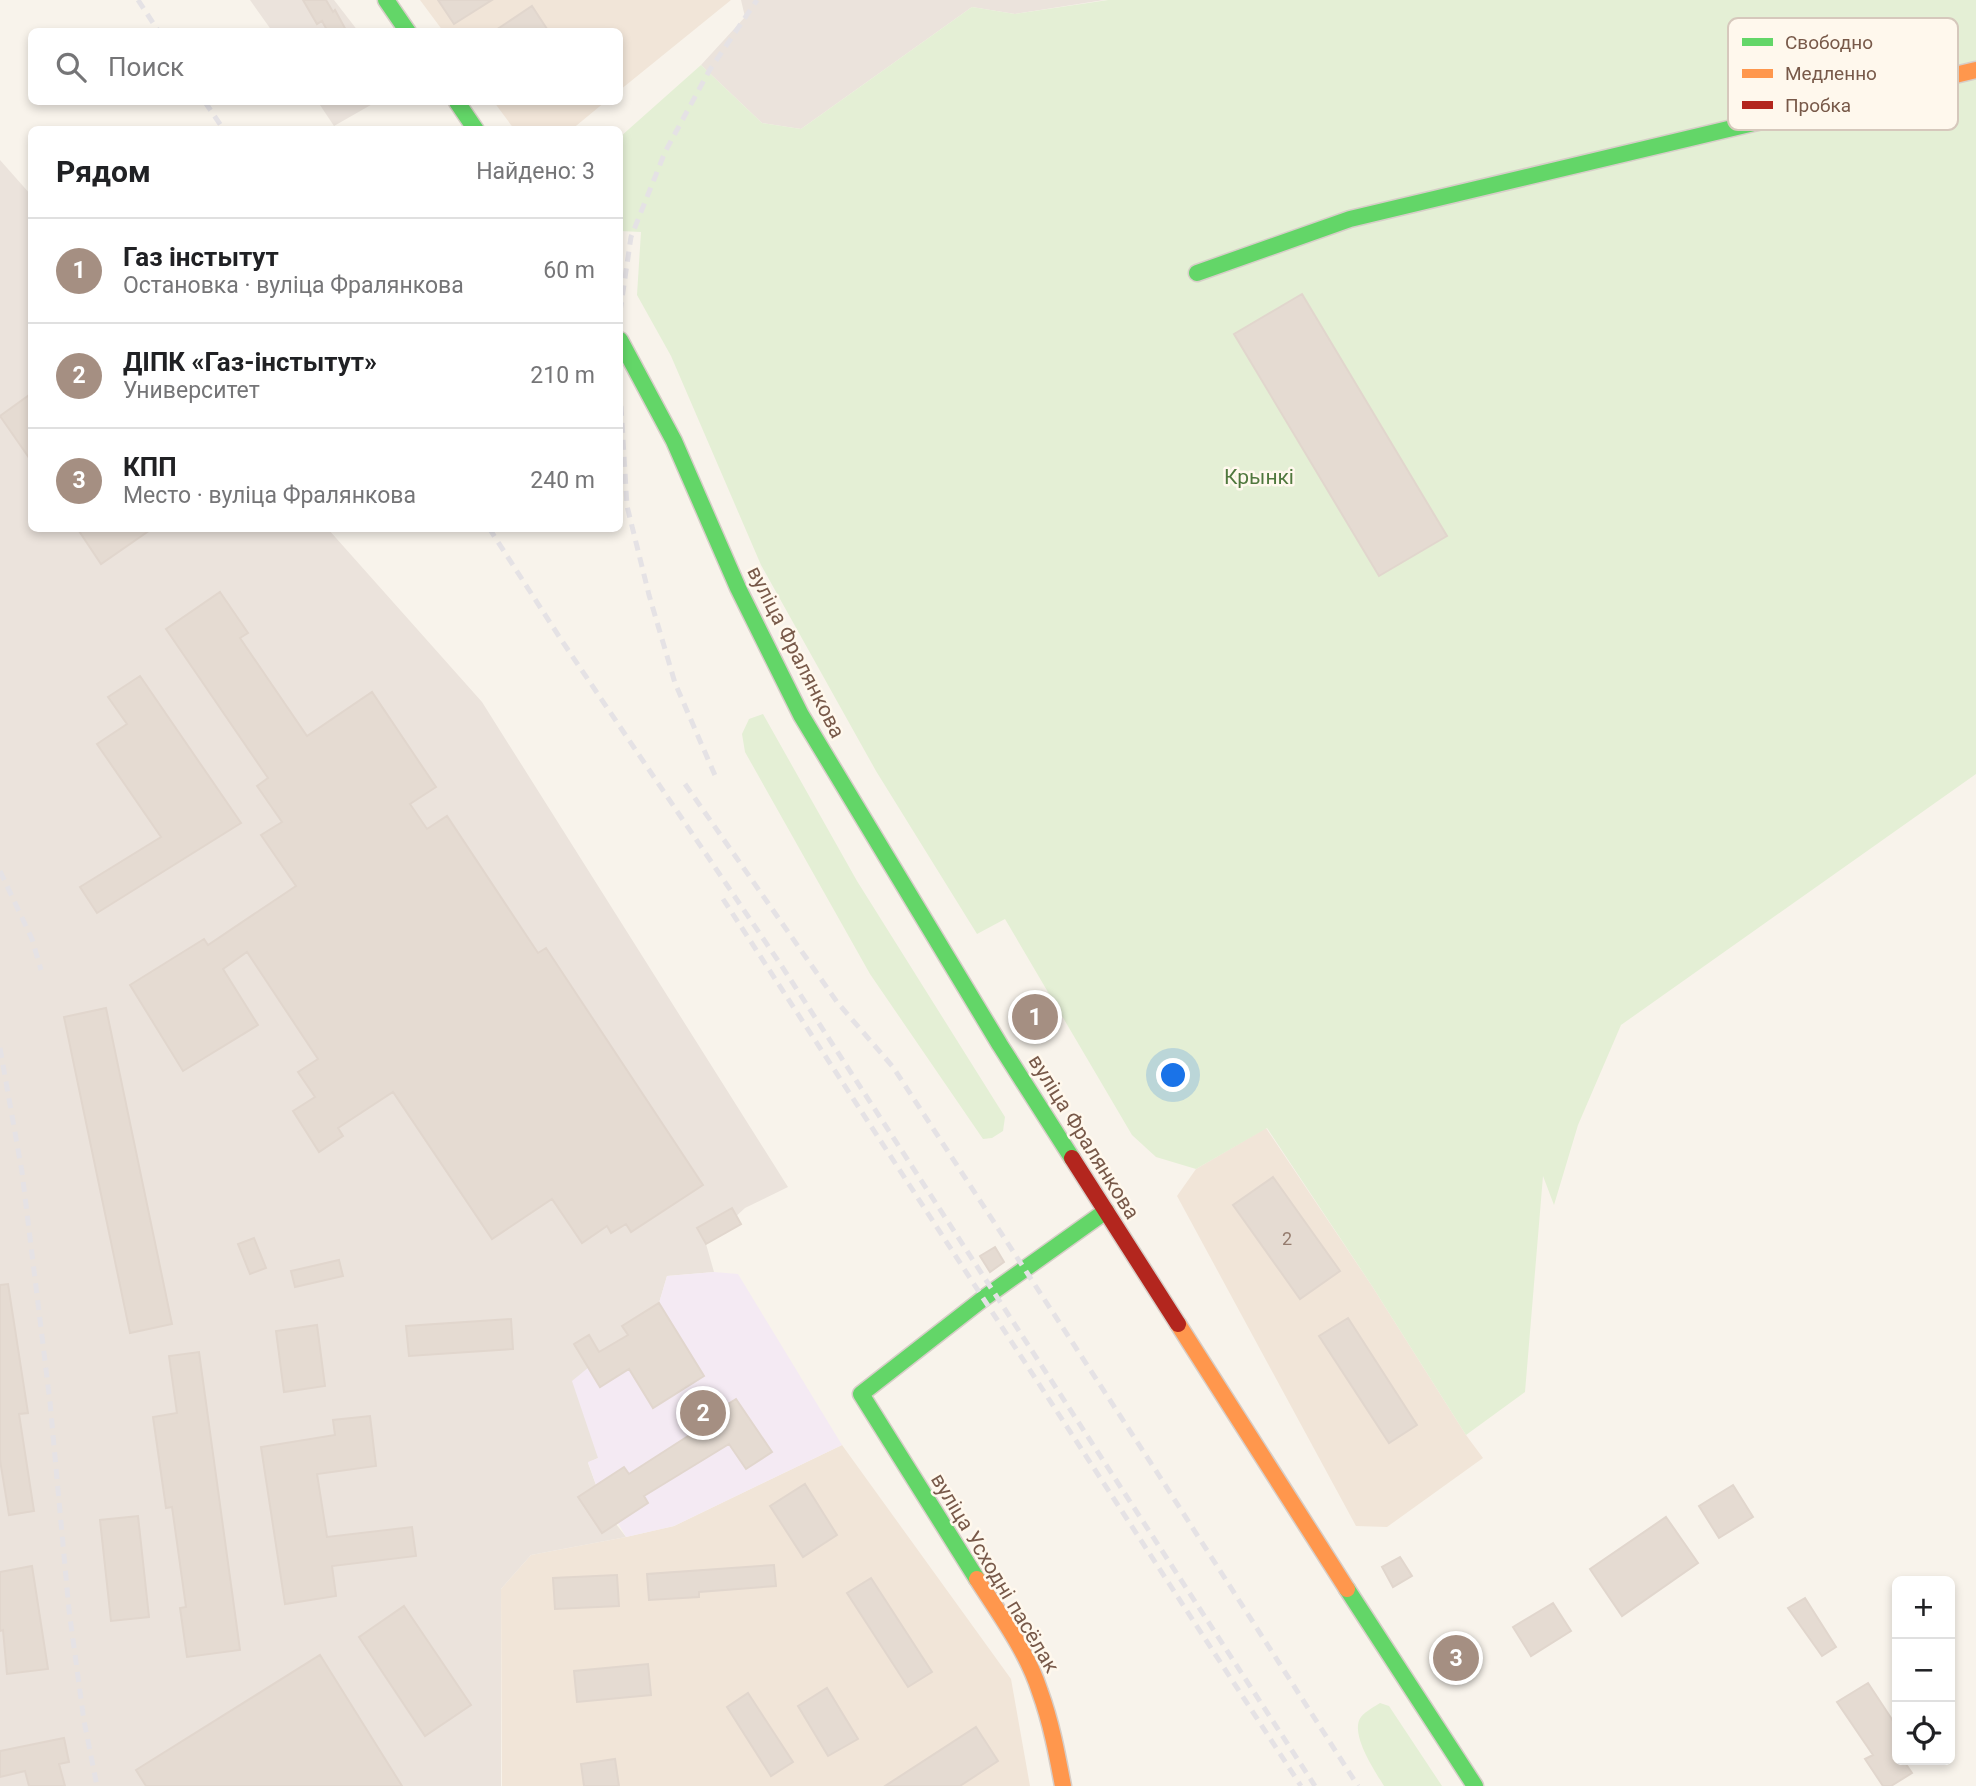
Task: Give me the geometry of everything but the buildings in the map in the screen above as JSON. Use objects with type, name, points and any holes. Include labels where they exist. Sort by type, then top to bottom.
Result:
[{"type":"main road","points":[[386,0],[405,28]]},
{"type":"main road","points":[[1958,74],[1976,70]]},
{"type":"main road","points":[[459,105],[473,126]]},
{"type":"main road","points":[[1197,273],[1350,219],[1728,129]]},
{"type":"main road","name":"вуліца Фралянкова","points":[[623,346],[674,441],[738,588],[801,715],[1000,1045],[1475,1786]]},
{"type":"main road","name":"вуліца Усходні пасёлак","points":[[1063,1786],[1058,1754],[1041,1690],[1021,1649],[861,1394],[984,1298],[1106,1211]]},
{"type":"shaded area","points":[[250,0],[334,0],[356,28],[270,28]]},
{"type":"shaded area","points":[[420,0],[731,0],[623,88],[623,28],[441,28]]},
{"type":"shaded area","points":[[741,0],[1104,0],[1015,14],[972,7],[801,129],[762,123],[701,65],[745,17]]},
{"type":"shaded area","points":[[320,105],[371,105],[334,126]]},
{"type":"shaded area","points":[[496,105],[601,105],[576,126],[512,126]]},
{"type":"shaded area","points":[[0,160],[28,192],[28,532],[331,532],[482,702],[788,1187],[745,1208],[706,1244],[714,1272],[667,1276],[598,1458],[588,1463],[616,1524],[626,1537],[531,1555],[501,1589],[501,1786],[0,1786]]},
{"type":"shaded area","points":[[1266,1128],[1483,1458],[1387,1527],[1356,1526],[1177,1196],[1196,1169]]},
{"type":"shaded area","points":[[714,1272],[738,1274],[842,1445],[674,1526],[626,1537],[596,1485],[588,1462],[598,1458],[572,1381],[628,1335],[659,1303],[667,1276]]},
{"type":"shaded area","points":[[842,1445],[1011,1679],[1030,1786],[502,1786],[501,1589],[531,1555],[674,1526]]},
{"type":"green space","name":"Крынкі","points":[[1108,0],[1976,0],[1976,774],[1621,1025],[1578,1125],[1554,1205],[1543,1176],[1525,1392],[1466,1435],[1372,1286],[1267,1128],[1196,1169],[1156,1157],[1132,1135],[1005,919],[977,934],[876,771],[761,565],[671,356],[637,295],[641,232],[623,231],[623,134],[701,65],[762,123],[801,129],[972,7],[1015,14]]},
{"type":"green space","points":[[763,714],[857,881],[1005,1117],[1003,1131],[992,1138],[983,1139],[870,974],[745,752],[742,734],[749,719]]},
{"type":"green space","points":[[1380,1703],[1389,1706],[1442,1786],[1384,1786],[1365,1752],[1358,1732],[1361,1717]]},
{"type":"railway","points":[[138,0],[156,28]]},
{"type":"railway","points":[[623,292],[631,237],[665,152],[709,71],[757,0]]},
{"type":"railway","points":[[207,105],[221,126]]},
{"type":"railway","points":[[623,439],[627,506],[649,595],[675,683],[717,780]]},
{"type":"railway","points":[[492,532],[781,965],[1315,1786]]},
{"type":"railway","points":[[685,784],[837,1002],[893,1067],[1358,1786]]},
{"type":"railway","points":[[0,871],[32,939],[41,970]]},
{"type":"railway","points":[[723,899],[1301,1786]]},
{"type":"railway","points":[[0,1048],[22,1172],[50,1402],[69,1610],[84,1721],[97,1786]]},
{"type":"traffic: fast","points":[[386,0],[405,28]]},
{"type":"traffic: fast","points":[[459,105],[473,126]]},
{"type":"traffic: fast","points":[[1197,273],[1350,219],[1728,129]]},
{"type":"traffic: fast","points":[[623,346],[674,441],[738,588],[801,715],[1000,1045],[1072,1158]]},
{"type":"traffic: fast","points":[[977,1579],[861,1394],[984,1298],[1106,1211]]},
{"type":"traffic: fast","points":[[1347,1589],[1475,1786]]},
{"type":"traffic: slow","points":[[1958,74],[1976,70]]},
{"type":"traffic: slow","points":[[1178,1324],[1347,1589]]},
{"type":"traffic: slow","points":[[977,1579],[1012,1634],[1035,1677],[1051,1726],[1063,1786]]},
{"type":"traffic: jam","points":[[1072,1158],[1178,1324]]},
{"type":"place","name":"Газ інстытут","points":[[1035,1017]]},
{"type":"place","name":"ДІПК «Газ-інстытут»","points":[[703,1413]]},
{"type":"place","name":"КПП","points":[[1456,1658]]}]
